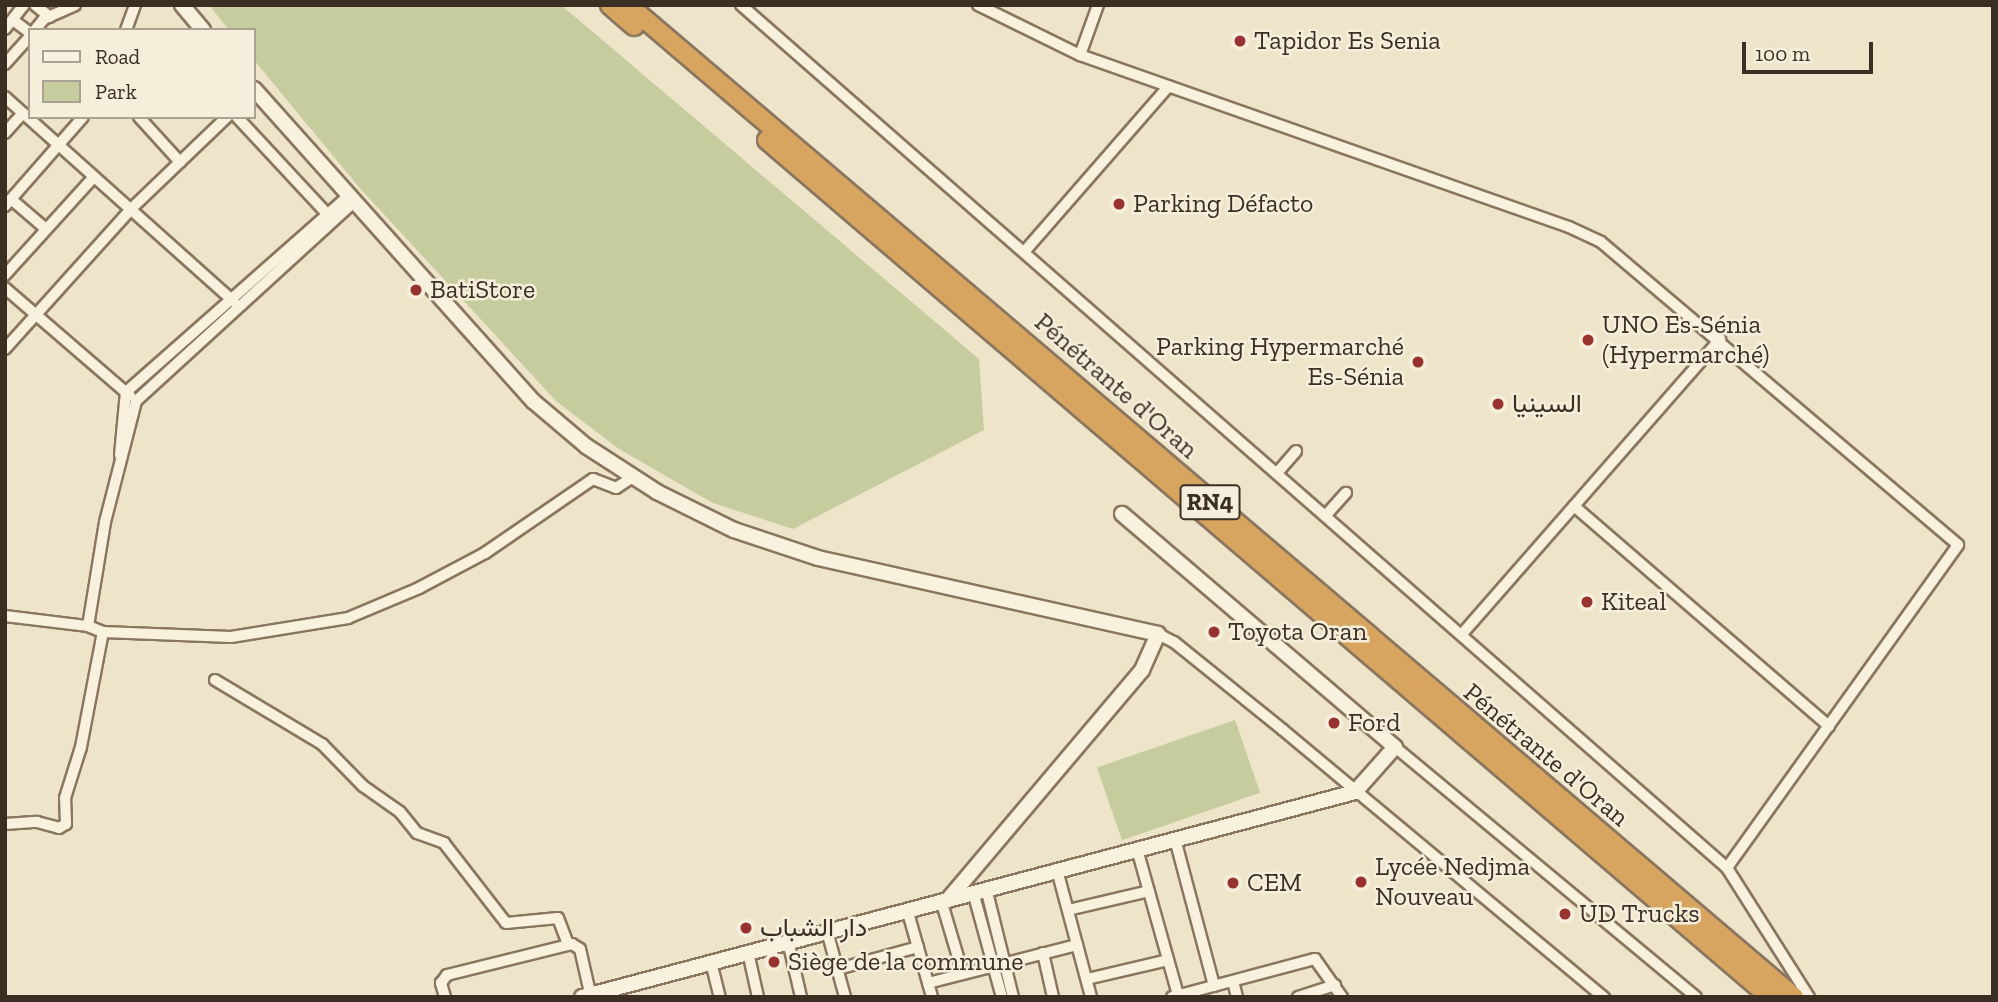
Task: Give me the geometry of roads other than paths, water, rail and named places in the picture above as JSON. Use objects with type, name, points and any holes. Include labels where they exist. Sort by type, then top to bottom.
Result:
[{"type":"highway","name":"Pénétrante d'Oran","points":[[610,5],[1770,997]]},
{"type":"highway","name":"Pénétrante d'Oran","points":[[628,5],[1794,997]]},
{"type":"street","points":[[5,29],[24,5]]},
{"type":"street","points":[[35,5],[50,17]]},
{"type":"street","points":[[37,28],[50,17],[75,5]]},
{"type":"street","points":[[126,28],[135,5]]},
{"type":"street","points":[[182,5],[201,28]]},
{"type":"street","points":[[741,5],[1727,868],[1809,997]]},
{"type":"street","points":[[978,5],[1080,55],[1569,227],[1617,252],[1958,545],[1727,868]]},
{"type":"street","points":[[1080,55],[1098,5]]},
{"type":"street","points":[[13,20],[28,33]]},
{"type":"street","points":[[5,64],[28,37]]},
{"type":"street","points":[[1024,252],[1169,86]]},
{"type":"street","points":[[256,91],[533,401],[586,446],[633,477],[734,530],[818,558],[1158,634],[1174,642],[1602,996]]},
{"type":"street","points":[[5,97],[28,117]]},
{"type":"street","points":[[5,133],[23,113]]},
{"type":"street","points":[[30,119],[132,208],[239,307]]},
{"type":"street","points":[[46,229],[8,202],[81,119]]},
{"type":"street","points":[[141,119],[180,162]]},
{"type":"street","points":[[5,349],[132,208],[225,119]]},
{"type":"street","points":[[239,119],[327,214]]},
{"type":"street","points":[[5,275],[94,177]]},
{"type":"street","points":[[121,463],[118,438],[126,392],[327,214],[351,199]]},
{"type":"street","points":[[88,626],[105,522],[136,401],[351,199]]},
{"type":"street","points":[[5,288],[136,401]]},
{"type":"street","points":[[1462,634],[1720,339]]},
{"type":"street","points":[[1277,473],[1296,451]]},
{"type":"street","points":[[5,616],[88,626],[103,632],[231,637],[348,618],[419,588],[485,553],[593,479],[616,488],[633,477]]},
{"type":"street","points":[[1326,515],[1346,493]]},
{"type":"street","points":[[1574,506],[1829,726]]},
{"type":"street","points":[[1122,514],[1395,747],[1696,997]]},
{"type":"street","points":[[5,824],[37,822],[59,828],[66,824],[65,798],[81,747],[103,632]]},
{"type":"street","points":[[945,899],[1142,670],[1158,634]]},
{"type":"street","points":[[215,680],[322,744],[363,786],[400,812],[417,833],[444,843],[506,923],[558,918],[568,944]]},
{"type":"street","points":[[445,997],[444,976],[568,944],[580,949],[588,996],[631,990],[711,962],[1354,792],[1395,747]]},
{"type":"street","points":[[1175,839],[1214,986]]},
{"type":"street","points":[[1137,849],[1168,960],[1182,995],[1314,959],[1342,997]]},
{"type":"street","points":[[1057,870],[1091,997]]},
{"type":"street","points":[[980,890],[999,964],[1013,997]]},
{"type":"street","points":[[1068,909],[1149,891]]},
{"type":"street","points":[[945,899],[963,974]]},
{"type":"street","points":[[907,909],[932,997]]},
{"type":"street","points":[[827,931],[845,997]]},
{"type":"street","points":[[788,941],[801,997]]},
{"type":"street","points":[[928,983],[1077,945]]},
{"type":"street","points":[[838,969],[918,947]]},
{"type":"street","points":[[748,952],[758,997]]},
{"type":"street","points":[[1043,953],[1054,997]]},
{"type":"street","points":[[1087,979],[1168,960]]},
{"type":"street","points":[[711,962],[720,997]]},
{"type":"street","points":[[999,964],[1002,997]]},
{"type":"street","points":[[1233,981],[1237,997]]},
{"type":"street","points":[[1298,997],[1323,993],[1335,985]]},
{"type":"place","name":"Tapidor Es Senia","points":[[1240,41]]},
{"type":"place","name":"Parking Défacto","points":[[1119,204]]},
{"type":"place","name":"BatiStore","points":[[416,290]]},
{"type":"place","name":"UNO Es-Sénia (Hypermarché)","points":[[1588,340]]},
{"type":"place","name":"Parking Hypermarché Es-Sénia","points":[[1418,362]]},
{"type":"place","name":"السينيا","points":[[1498,404]]},
{"type":"place","name":"Kiteal","points":[[1587,602]]},
{"type":"place","name":"Toyota Oran","points":[[1214,632]]},
{"type":"place","name":"Ford","points":[[1334,723]]},
{"type":"place","name":"Lycée Nedjma Nouveau","points":[[1361,882]]},
{"type":"place","name":"CEM","points":[[1233,883]]},
{"type":"place","name":"UD Trucks","points":[[1565,914]]},
{"type":"place","name":"دار الشباب","points":[[746,928]]},
{"type":"place","name":"Siège de la commune","points":[[774,962]]}]
